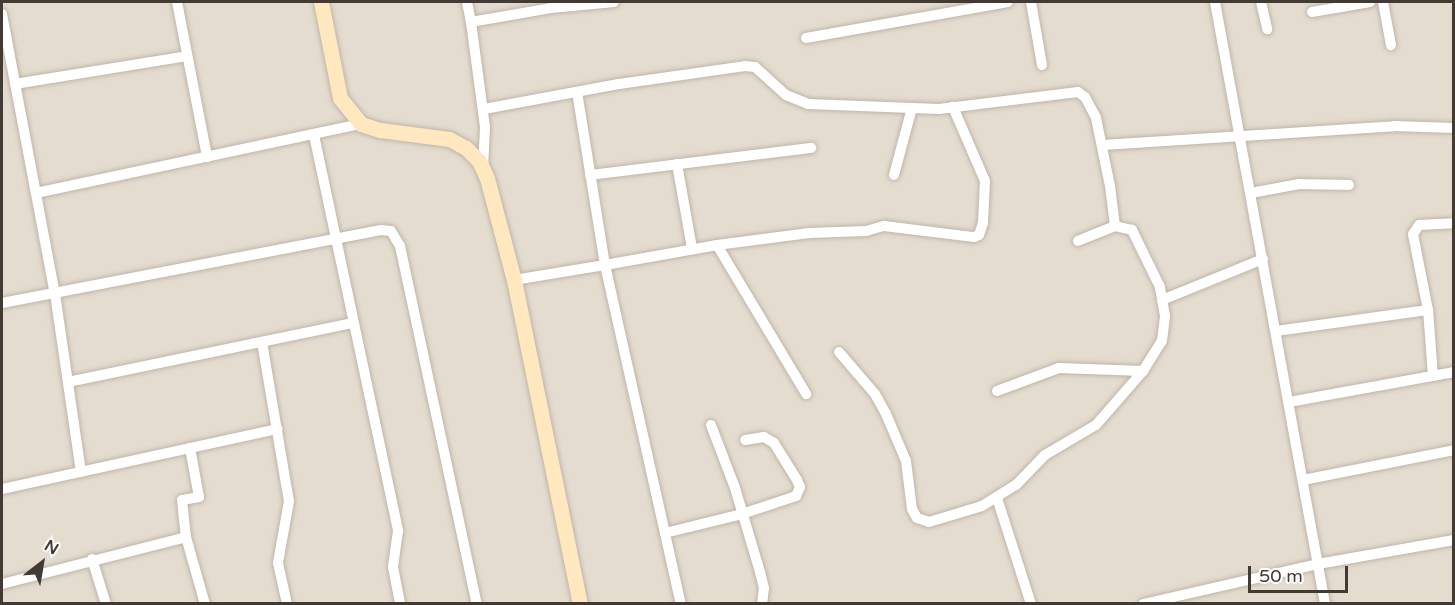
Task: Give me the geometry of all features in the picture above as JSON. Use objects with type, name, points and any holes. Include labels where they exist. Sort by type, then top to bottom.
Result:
[{"type":"street","points":[[177,2],[207,157]]},
{"type":"street","points":[[321,2],[340,98],[361,124]]},
{"type":"street","points":[[467,2],[484,109],[486,147],[483,170]]},
{"type":"street","points":[[471,22],[551,5],[614,2]]},
{"type":"street","points":[[807,38],[1008,2]]},
{"type":"street","points":[[1031,2],[1042,65]]},
{"type":"street","points":[[1215,2],[1325,603]]},
{"type":"street","points":[[1261,2],[1267,29]]},
{"type":"street","points":[[1312,12],[1370,2]]},
{"type":"street","points":[[1383,2],[1391,45]]},
{"type":"street","points":[[2,14],[56,294],[81,472]]},
{"type":"street","points":[[15,84],[188,56]]},
{"type":"street","points":[[484,109],[745,66],[755,67],[786,95],[808,104],[912,108],[953,107],[1078,92],[1090,104],[1103,145],[1115,226]]},
{"type":"street","points":[[577,92],[605,265],[681,603]]},
{"type":"street","points":[[514,280],[692,248],[809,233],[866,231],[894,225],[969,238],[979,235],[983,223],[985,181],[953,107]]},
{"type":"street","points":[[894,175],[912,108]]},
{"type":"street","points":[[36,193],[361,124],[380,130],[449,139],[466,148],[483,170],[514,280],[580,603]]},
{"type":"street","points":[[1103,145],[1394,126],[1454,129]]},
{"type":"street","points":[[314,135],[398,531],[393,567],[400,603]]},
{"type":"street","points":[[590,175],[811,148]]},
{"type":"street","points":[[677,164],[692,248]]},
{"type":"street","points":[[1251,193],[1299,184],[1349,185]]},
{"type":"street","points":[[1433,376],[1428,309],[1413,234],[1414,229],[1419,225],[1454,224]]},
{"type":"street","points":[[838,352],[875,394],[886,414],[906,461],[912,509],[917,518],[929,522],[982,506],[1016,485],[1045,455],[1096,425],[1143,371],[1162,341],[1165,316],[1156,277],[1132,230],[1115,226],[1078,241]]},
{"type":"street","points":[[2,303],[336,238],[381,230],[391,231],[400,246],[477,603]]},
{"type":"street","points":[[717,245],[806,394]]},
{"type":"street","points":[[1162,300],[1263,259]]},
{"type":"street","points":[[1276,332],[1428,309]]},
{"type":"street","points":[[68,382],[353,323]]},
{"type":"street","points":[[262,342],[278,429],[289,511],[278,549],[278,563],[287,603]]},
{"type":"street","points":[[998,391],[1059,368],[1143,371]]},
{"type":"street","points":[[1289,402],[1454,372]]},
{"type":"street","points":[[711,425],[735,488],[764,588],[762,603]]},
{"type":"street","points":[[2,489],[278,429]]},
{"type":"street","points":[[665,533],[742,514],[796,496],[800,487],[792,470],[769,439],[760,437],[745,440]]},
{"type":"street","points":[[190,448],[199,497],[183,500],[186,537],[205,603]]},
{"type":"street","points":[[1303,480],[1454,450]]},
{"type":"street","points":[[997,498],[1031,603]]},
{"type":"street","points":[[2,584],[92,559],[186,537]]},
{"type":"street","points":[[1143,603],[1318,564],[1454,540]]},
{"type":"street","points":[[92,559],[105,603]]},
{"type":"shaded area","points":[[2,2],[1453,2],[1453,603],[2,603]]}]
